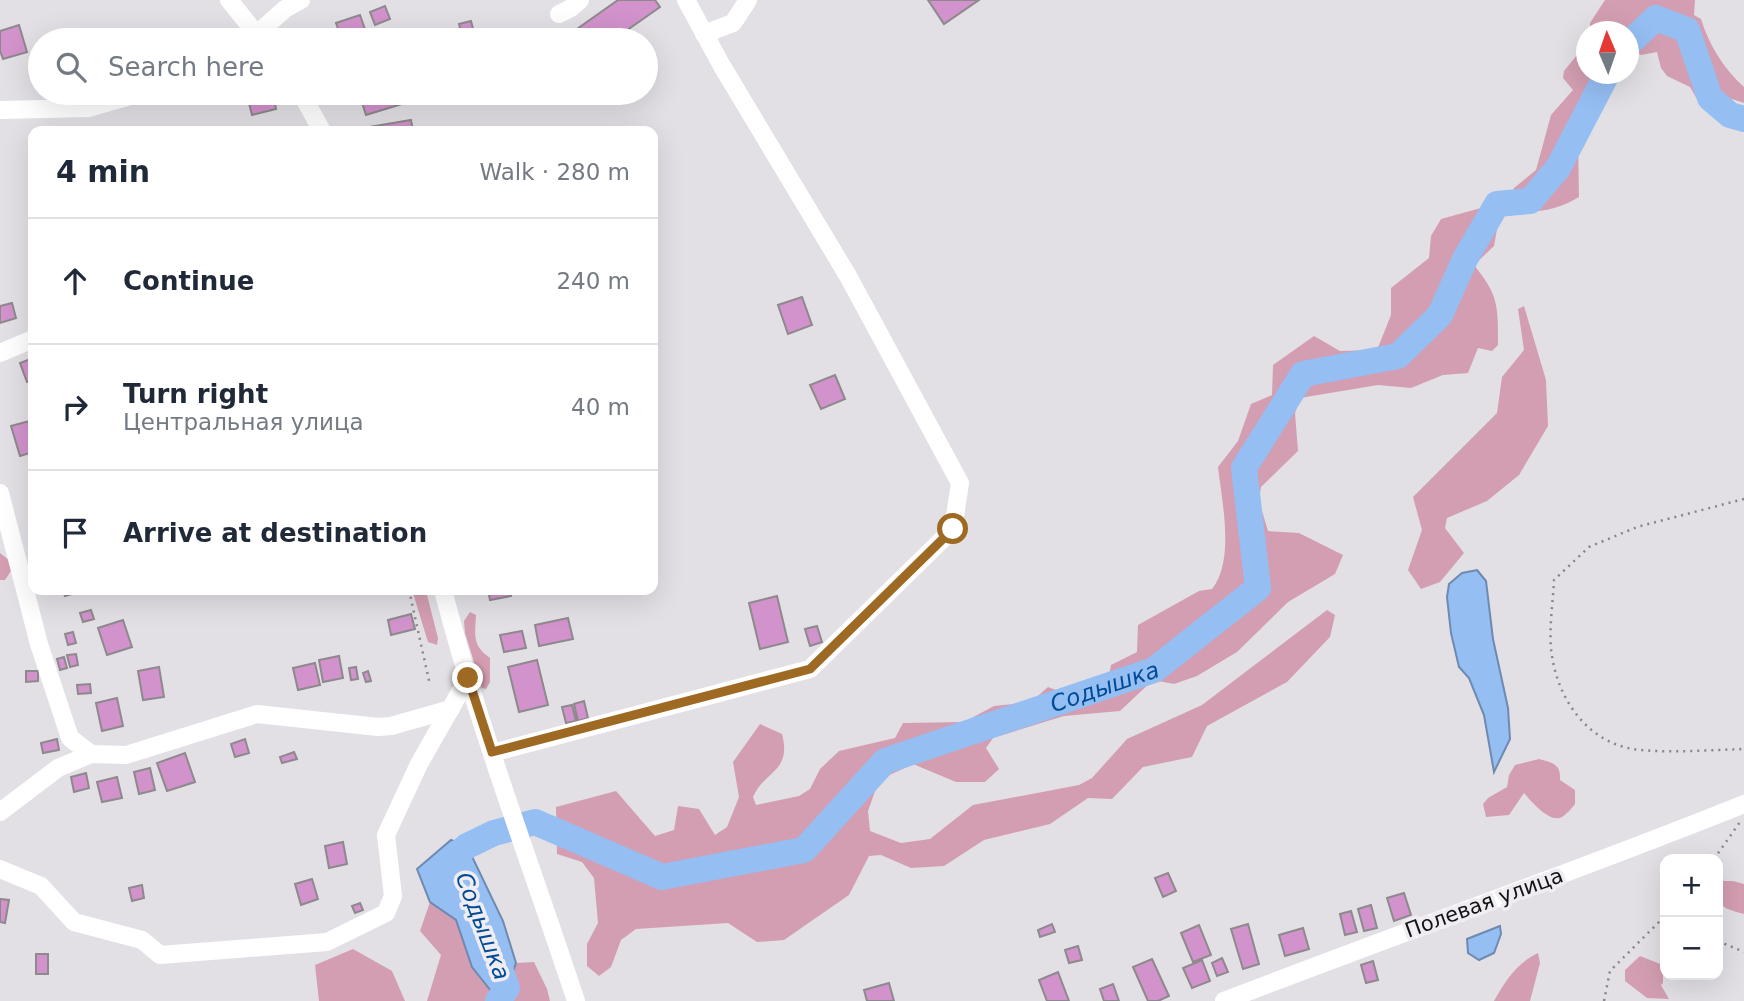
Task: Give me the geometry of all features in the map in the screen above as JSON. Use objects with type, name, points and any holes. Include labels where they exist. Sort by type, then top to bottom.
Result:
[{"type":"street","points":[[229,0],[249,28]]},
{"type":"street","points":[[266,28],[285,9],[301,0]]},
{"type":"street","points":[[559,14],[580,0]]},
{"type":"street","points":[[492,752],[810,669],[953,529],[960,483],[848,276],[686,0]]},
{"type":"street","points":[[704,34],[733,23],[748,0]]},
{"type":"street","points":[[0,110],[88,108],[99,105]]},
{"type":"street","points":[[307,105],[317,126]]},
{"type":"street","points":[[0,352],[28,341]]},
{"type":"street","points":[[0,494],[39,644],[69,738],[91,754]]},
{"type":"street","points":[[444,595],[468,678],[576,1001]]},
{"type":"street","points":[[0,870],[41,886],[74,922],[142,940],[160,955],[327,942],[386,913],[393,896],[386,835],[419,764],[468,678]]},
{"type":"street","points":[[0,812],[58,768],[91,754],[126,755],[257,714],[378,727],[391,726],[451,709]]},
{"type":"street","name":"Полевая улица","points":[[1224,1001],[1399,933],[1625,852],[1744,804]]},
{"type":"path","points":[[1744,499],[1637,527],[1589,547],[1554,580],[1552,655],[1563,696],[1579,721],[1611,742],[1639,750],[1744,749]]},
{"type":"path","points":[[410,595],[430,685]]},
{"type":"path","points":[[1718,854],[1744,817]]},
{"type":"path","points":[[1604,1001],[1611,971],[1664,917]]},
{"type":"path","points":[[1723,943],[1744,952]]},
{"type":"shaded area","points":[[1605,0],[1695,0],[1694,15],[1701,19],[1718,56],[1744,87],[1744,103],[1732,99],[1697,99],[1690,87],[1667,76],[1661,68],[1657,52],[1639,54],[1639,34],[1644,23],[1639,26],[1639,21],[1591,21]]},
{"type":"shaded area","points":[[1576,56],[1576,84],[1591,84],[1583,92],[1590,100],[1590,108],[1578,140],[1579,197],[1545,210],[1509,209],[1514,188],[1536,170],[1551,115],[1573,90],[1563,78],[1564,71]]},
{"type":"shaded area","points":[[1481,208],[1497,229],[1494,246],[1474,265],[1493,294],[1498,320],[1498,345],[1492,351],[1478,348],[1468,373],[1443,375],[1411,388],[1378,385],[1300,398],[1295,413],[1298,451],[1261,487],[1259,501],[1268,531],[1299,533],[1343,555],[1335,574],[1288,602],[1237,652],[1197,676],[1174,684],[1153,680],[1120,711],[1064,716],[993,738],[986,748],[999,769],[985,782],[956,782],[913,764],[879,780],[868,811],[870,831],[901,843],[930,839],[973,805],[1079,785],[1092,778],[1127,739],[1202,705],[1327,610],[1335,615],[1330,637],[1287,682],[1207,726],[1192,757],[1143,767],[1112,799],[1088,798],[1050,824],[984,840],[944,866],[911,868],[881,855],[869,856],[849,895],[784,940],[757,942],[728,923],[636,929],[621,940],[611,967],[599,976],[587,966],[587,944],[598,923],[594,878],[582,862],[557,854],[556,807],[616,791],[655,836],[674,830],[678,806],[699,809],[715,835],[727,827],[739,797],[733,762],[760,724],[782,734],[784,747],[780,764],[753,797],[756,805],[799,796],[810,789],[820,769],[839,751],[895,738],[903,723],[964,722],[994,706],[1031,702],[1048,687],[1089,702],[1108,681],[1111,665],[1137,652],[1138,625],[1199,591],[1212,589],[1219,577],[1223,563],[1225,530],[1218,467],[1238,441],[1251,404],[1272,395],[1273,365],[1314,336],[1340,351],[1377,350],[1391,315],[1391,288],[1429,258],[1431,236],[1441,219]]},
{"type":"shaded area","points":[[1524,306],[1546,380],[1548,426],[1519,475],[1487,501],[1447,518],[1445,528],[1464,553],[1440,582],[1421,589],[1408,570],[1422,530],[1413,497],[1497,413],[1502,377],[1524,350],[1518,309]]},
{"type":"shaded area","points":[[0,553],[15,565],[5,580],[0,580]]},
{"type":"shaded area","points":[[414,595],[427,595],[438,638],[437,645],[428,642]]},
{"type":"shaded area","points":[[470,612],[476,615],[477,644],[490,658],[490,682],[486,689],[482,688],[465,633],[464,621]]},
{"type":"shaded area","points":[[1539,759],[1555,765],[1560,780],[1575,790],[1575,804],[1569,811],[1557,818],[1547,815],[1524,793],[1509,815],[1486,817],[1483,804],[1507,787],[1509,775],[1515,765]]},
{"type":"shaded area","points":[[1723,881],[1744,884],[1744,914],[1725,907]]},
{"type":"shaded area","points":[[430,902],[456,920],[472,967],[507,988],[516,963],[534,962],[550,1001],[427,1001],[441,955],[420,931]]},
{"type":"shaded area","points":[[353,949],[392,971],[405,1001],[319,1001],[315,965]]},
{"type":"shaded area","points":[[1538,953],[1540,963],[1530,1001],[1494,1001],[1512,973]]},
{"type":"shaded area","points":[[1640,956],[1660,964],[1660,980],[1663,980],[1661,985],[1669,999],[1647,998],[1625,981],[1625,970]]},
{"type":"water","points":[[1477,570],[1486,581],[1493,639],[1508,708],[1510,739],[1494,772],[1484,715],[1469,678],[1459,667],[1451,633],[1447,597],[1449,584],[1462,573]]},
{"type":"water","points":[[451,840],[467,846],[503,921],[516,963],[507,988],[491,991],[472,967],[456,920],[430,902],[417,869]]},
{"type":"water","points":[[1500,926],[1501,934],[1494,953],[1479,960],[1468,953],[1467,939]]},
{"type":"building","points":[[618,0],[655,0],[660,7],[630,28],[578,28]]},
{"type":"building","points":[[928,0],[979,0],[944,24]]},
{"type":"building","points":[[385,6],[390,19],[375,25],[370,12]]},
{"type":"building","points":[[360,15],[365,28],[338,28],[336,23]]},
{"type":"building","points":[[471,21],[473,28],[460,28],[459,24]]},
{"type":"building","points":[[19,25],[27,52],[3,59],[0,51],[0,31]]},
{"type":"building","points":[[250,105],[275,105],[276,109],[252,115]]},
{"type":"building","points":[[363,105],[398,105],[366,115]]},
{"type":"building","points":[[411,120],[412,126],[375,126]]},
{"type":"building","points":[[802,297],[812,325],[788,334],[778,305]]},
{"type":"building","points":[[12,303],[16,318],[0,323],[0,306]]},
{"type":"building","points":[[28,360],[28,382],[27,382],[20,363]]},
{"type":"building","points":[[835,375],[845,399],[821,409],[810,385]]},
{"type":"building","points":[[28,421],[28,454],[20,456],[11,426]]},
{"type":"building","points":[[489,595],[511,595],[511,596],[490,600]]},
{"type":"building","points":[[777,596],[788,642],[760,649],[749,603]]},
{"type":"building","points":[[91,610],[94,619],[83,622],[80,613]]},
{"type":"building","points":[[411,614],[415,629],[391,635],[388,620]]},
{"type":"building","points":[[568,618],[573,639],[539,646],[535,625]]},
{"type":"building","points":[[123,620],[132,647],[107,655],[98,628]]},
{"type":"building","points":[[817,626],[822,642],[810,646],[805,629]]},
{"type":"building","points":[[522,631],[526,648],[504,652],[500,635]]},
{"type":"building","points":[[73,632],[76,643],[68,645],[65,634]]},
{"type":"building","points":[[76,654],[78,665],[70,667],[67,655]]},
{"type":"building","points":[[339,656],[343,678],[323,682],[319,660]]},
{"type":"building","points":[[64,657],[67,668],[60,670],[57,659]]},
{"type":"building","points":[[537,660],[548,705],[519,712],[508,667]]},
{"type":"building","points":[[315,663],[320,685],[298,690],[293,668]]},
{"type":"building","points":[[159,667],[164,697],[143,700],[138,671]]},
{"type":"building","points":[[356,667],[358,679],[351,680],[349,668]]},
{"type":"building","points":[[26,671],[38,671],[38,681],[26,682]]},
{"type":"building","points":[[368,671],[371,681],[366,682],[363,673]]},
{"type":"building","points":[[90,684],[91,693],[78,694],[77,685]]},
{"type":"building","points":[[117,698],[123,726],[102,731],[96,703]]},
{"type":"building","points":[[584,701],[588,718],[578,721],[574,704]]},
{"type":"building","points":[[572,705],[576,721],[566,723],[562,707]]},
{"type":"building","points":[[57,739],[59,750],[43,753],[41,743]]},
{"type":"building","points":[[245,739],[249,753],[235,757],[231,744]]},
{"type":"building","points":[[294,752],[297,759],[282,763],[280,757]]},
{"type":"building","points":[[185,753],[195,782],[167,791],[157,763]]},
{"type":"building","points":[[150,768],[155,790],[139,794],[134,772]]},
{"type":"building","points":[[86,773],[89,788],[74,792],[71,777]]},
{"type":"building","points":[[117,777],[122,798],[102,802],[97,782]]},
{"type":"building","points":[[343,842],[347,864],[329,868],[325,846]]},
{"type":"building","points":[[1168,873],[1176,891],[1163,897],[1155,878]]},
{"type":"building","points":[[312,879],[318,899],[301,905],[295,884]]},
{"type":"building","points":[[142,885],[144,898],[132,901],[129,888]]},
{"type":"building","points":[[1404,893],[1411,915],[1394,921],[1387,898]]},
{"type":"building","points":[[0,899],[9,900],[5,923],[0,922]]},
{"type":"building","points":[[360,903],[363,910],[355,913],[352,906]]},
{"type":"building","points":[[1371,905],[1377,928],[1364,931],[1358,909]]},
{"type":"building","points":[[1351,911],[1357,932],[1345,935],[1340,914]]},
{"type":"building","points":[[1052,924],[1055,932],[1040,937],[1038,930]]},
{"type":"building","points":[[1248,924],[1259,964],[1243,969],[1231,929]]},
{"type":"building","points":[[1199,925],[1211,955],[1193,962],[1181,933]]},
{"type":"building","points":[[1303,928],[1309,949],[1285,956],[1279,935]]},
{"type":"building","points":[[1078,946],[1082,960],[1069,963],[1065,950]]},
{"type":"building","points":[[36,954],[48,954],[48,974],[36,974]]},
{"type":"building","points":[[1222,958],[1228,972],[1217,976],[1212,963]]},
{"type":"building","points":[[1152,959],[1169,996],[1158,1001],[1148,1001],[1133,967]]},
{"type":"building","points":[[1202,960],[1210,981],[1192,988],[1183,968]]},
{"type":"building","points":[[1373,961],[1378,980],[1366,983],[1361,965]]},
{"type":"building","points":[[1058,972],[1069,1001],[1047,1001],[1039,980]]},
{"type":"building","points":[[889,983],[894,1001],[867,1001],[864,990]]},
{"type":"building","points":[[1113,984],[1119,1001],[1104,1001],[1100,989]]},
{"type":"waterway","name":"Содышка","points":[[1639,34],[1656,18],[1687,30],[1710,98],[1730,115],[1744,119]]},
{"type":"waterway","name":"Содышка","points":[[463,874],[456,855],[467,846],[494,833],[535,822],[662,877],[804,850],[885,761],[1154,670],[1258,588],[1244,468],[1303,374],[1398,356],[1440,315],[1465,259],[1497,204],[1530,201],[1558,168],[1602,84]]},
{"type":"waterway","name":"Содышка","points":[[495,955],[507,988],[498,1001]]},
{"type":"route","points":[[468,678],[492,752],[810,669],[953,529]]}]
